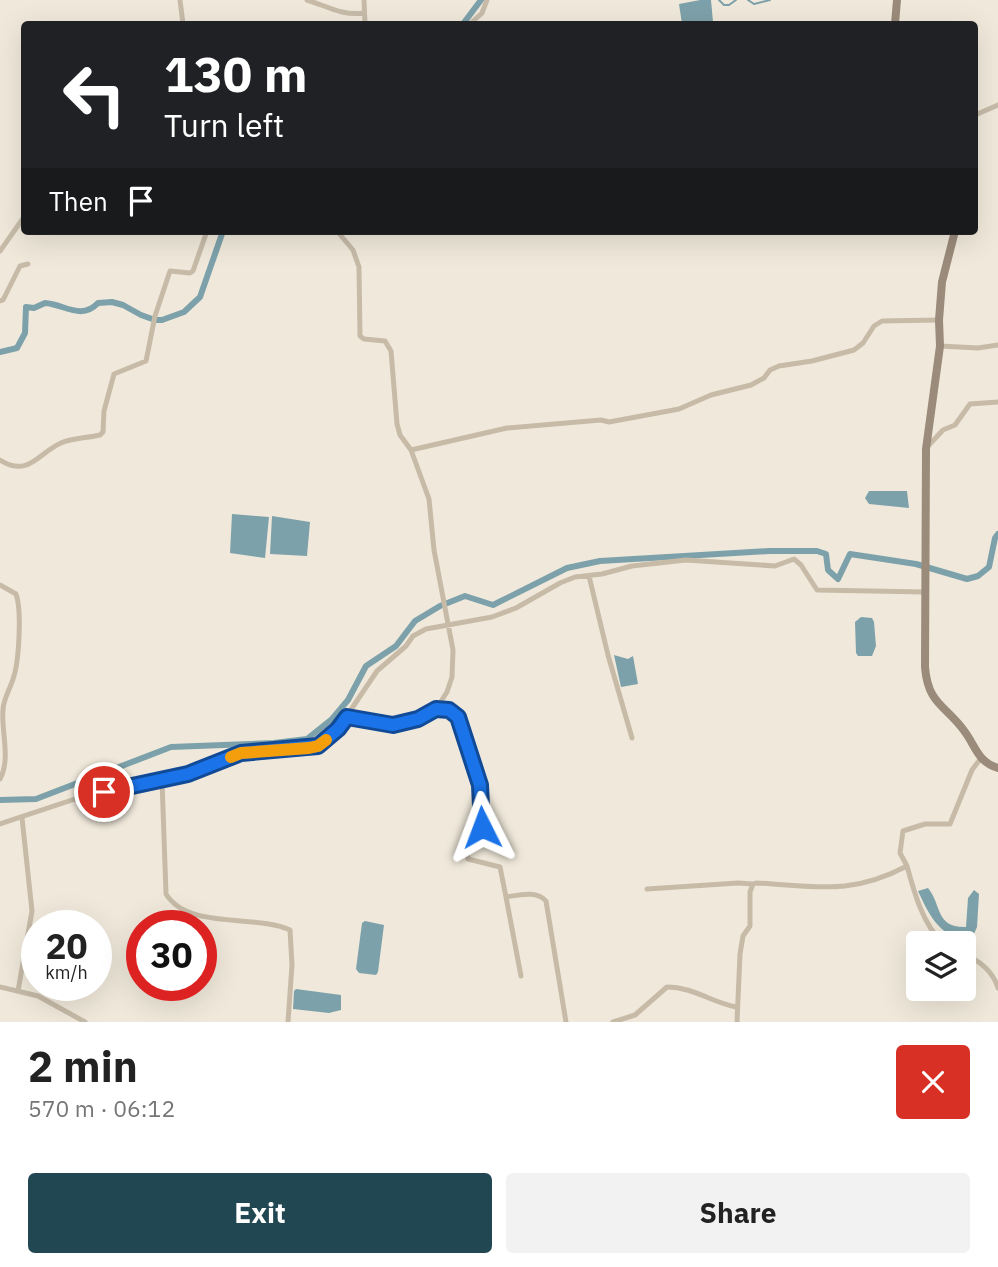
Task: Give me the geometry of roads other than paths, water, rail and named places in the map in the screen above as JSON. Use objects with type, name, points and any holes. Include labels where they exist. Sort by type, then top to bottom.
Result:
[{"type":"street","points":[[180,0],[183,21]]},
{"type":"street","points":[[307,0],[328,6],[342,14],[364,13]]},
{"type":"street","points":[[365,0],[365,21]]},
{"type":"street","points":[[473,21],[482,13],[487,0]]},
{"type":"street","points":[[895,21],[897,0]]},
{"type":"street","points":[[978,114],[998,105]]},
{"type":"street","points":[[0,251],[21,221]]},
{"type":"street","points":[[0,460],[7,465],[30,465],[61,443],[100,435],[103,432],[109,389],[114,374],[146,361],[155,316],[170,271],[193,271],[204,235]]},
{"type":"street","points":[[340,235],[353,250],[359,267],[360,336],[389,344],[397,424],[400,435],[411,450],[429,499],[434,550],[454,664],[447,692],[436,709],[418,719],[393,725],[347,717]]},
{"type":"street","points":[[954,235],[942,282],[940,346],[926,449],[926,687],[941,708],[965,731],[981,758],[998,768]]},
{"type":"street","points":[[0,301],[3,300],[20,266],[28,264]]},
{"type":"street","points":[[411,450],[507,428],[601,419],[609,422],[679,409],[711,395],[764,379],[770,370],[779,366],[855,350],[874,326],[882,321],[939,320]]},
{"type":"street","points":[[940,346],[978,348],[998,345]]},
{"type":"street","points":[[926,449],[943,430],[955,425],[970,404],[998,402]]},
{"type":"street","points":[[0,824],[90,794],[188,774],[241,753],[318,746],[338,729],[377,671],[413,636],[426,629],[492,617],[516,608],[575,577],[632,566],[686,560],[775,566],[794,559],[817,590],[924,588]]},
{"type":"street","points":[[589,576],[632,738]]},
{"type":"street","points":[[0,585],[16,594],[20,604],[15,676],[2,708],[4,766],[0,779]]},
{"type":"street","points":[[436,709],[449,710],[458,717],[480,785],[482,827],[477,833],[466,834],[468,859],[500,867],[522,976]]},
{"type":"street","points":[[934,931],[928,923],[900,853],[904,831],[925,824],[950,824],[972,770],[981,758]]},
{"type":"street","points":[[162,780],[166,894],[171,903],[203,916],[290,930],[292,965],[288,1022]]},
{"type":"street","points":[[18,991],[32,911],[22,818]]},
{"type":"street","points":[[647,889],[738,883],[847,887],[907,866]]},
{"type":"street","points":[[737,1022],[740,954],[743,936],[750,926],[750,892],[753,884]]},
{"type":"street","points":[[506,897],[534,895],[542,896],[546,901],[565,1022]]},
{"type":"street","points":[[976,959],[995,976],[998,988]]},
{"type":"street","points":[[0,987],[38,996],[85,1022]]},
{"type":"street","points":[[613,1022],[635,1015],[667,987],[699,992],[715,1003],[736,1007]]},
{"type":"water","points":[[711,0],[713,21],[682,21],[679,4]]},
{"type":"water","points":[[869,491],[907,491],[909,508],[869,504],[865,498]]},
{"type":"water","points":[[232,514],[269,517],[265,558],[230,553]]},
{"type":"water","points":[[272,516],[310,522],[307,556],[270,554]]},
{"type":"water","points":[[861,617],[872,618],[874,622],[876,646],[872,656],[858,656],[856,653],[855,622]]},
{"type":"water","points":[[614,655],[628,659],[633,656],[638,684],[621,687]]},
{"type":"water","points":[[928,888],[944,920],[949,924],[966,927],[968,898],[974,890],[979,894],[975,931],[944,931],[932,918],[918,891]]},
{"type":"water","points":[[365,921],[384,925],[376,975],[359,973],[356,969],[362,923]]},
{"type":"water","points":[[296,989],[341,995],[341,1010],[329,1013],[293,1009]]},
{"type":"waterway","points":[[465,21],[481,0]]},
{"type":"waterway","points":[[719,0],[724,5],[736,0]]},
{"type":"waterway","points":[[748,0],[754,4],[770,0]]},
{"type":"waterway","points":[[0,352],[17,348],[25,333],[26,307],[34,308],[45,303],[85,311],[98,303],[112,302],[155,320],[184,312],[200,297],[222,235]]},
{"type":"waterway","points":[[0,800],[36,799],[171,747],[307,739],[332,719],[348,700],[366,666],[396,646],[415,621],[440,606],[465,596],[493,605],[567,568],[600,561],[769,551],[817,551],[826,554],[828,570],[838,579],[850,554],[916,564],[967,579],[978,576],[989,567],[998,534]]}]
